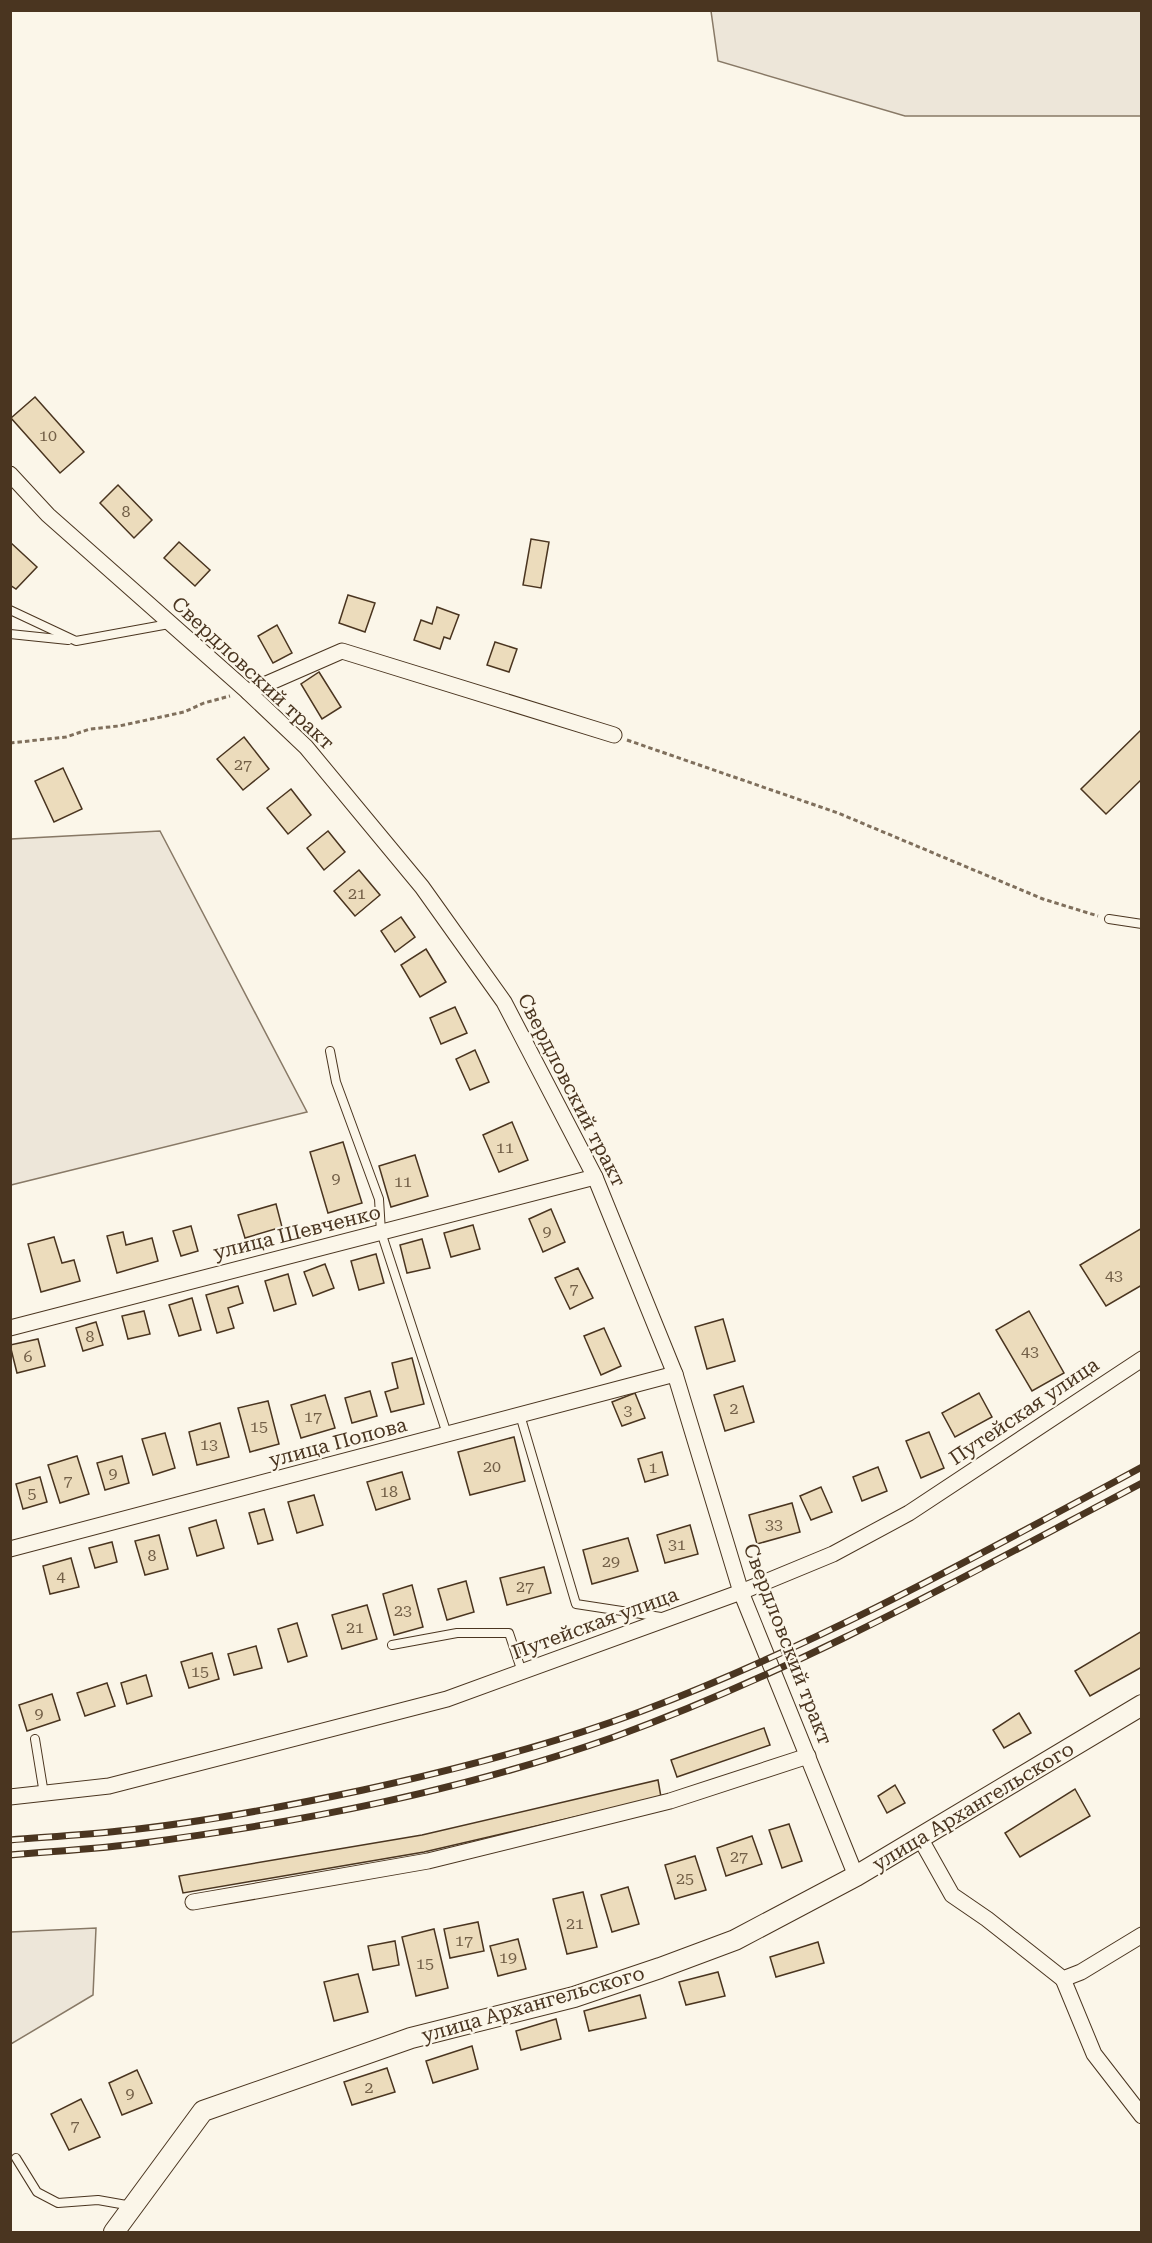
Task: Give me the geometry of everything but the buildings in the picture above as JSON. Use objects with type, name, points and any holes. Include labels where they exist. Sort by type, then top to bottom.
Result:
[{"type":"street","name":"Свердловский тракт","points":[[10,474],[48,515],[248,692],[306,747],[422,887],[504,1002],[595,1177],[675,1374],[741,1592],[856,1876]]},
{"type":"street","points":[[248,692],[342,651],[614,735]]},
{"type":"street","name":"улица Шевченко","points":[[10,1328],[595,1177]]},
{"type":"street","name":"Путейская улица","points":[[10,1797],[109,1786],[447,1699],[741,1592],[833,1554],[909,1513],[1142,1359]]},
{"type":"street","name":"улица Попова","points":[[10,1549],[675,1374]]},
{"type":"street","name":"улица Архангельского","points":[[114,2232],[202,2111],[411,2038],[574,1997],[735,1940],[856,1876],[1142,1705]]},
{"type":"street","points":[[193,1902],[428,1861],[670,1801],[808,1756]]},
{"type":"street","points":[[920,1838],[952,1895],[1063,1978],[1094,2054],[1142,2116]]},
{"type":"street","points":[[1063,1978],[1081,1971],[1142,1935]]},
{"type":"lane","points":[[10,610],[76,641]]},
{"type":"lane","points":[[10,634],[76,641],[170,623]]},
{"type":"lane","points":[[1109,920],[1142,924]]},
{"type":"lane","points":[[330,1051],[336,1082],[379,1199],[381,1232],[447,1434]]},
{"type":"lane","points":[[520,1415],[576,1604],[669,1618]]},
{"type":"lane","points":[[392,1645],[457,1633],[509,1633],[522,1672]]},
{"type":"lane","points":[[34,1739],[44,1794]]},
{"type":"lane","points":[[16,2158],[37,2192],[58,2203],[98,2200],[133,2207]]},
{"type":"path","points":[[10,743],[66,737],[90,729],[174,715],[204,703],[248,692]]},
{"type":"path","points":[[614,735],[838,813],[1043,899],[1109,920]]},
{"type":"shaded area","points":[[711,11],[1141,11],[1141,116],[905,116],[718,61]]},
{"type":"shaded area","points":[[160,831],[307,1112],[11,1185],[11,839]]},
{"type":"shaded area","points":[[96,1928],[93,1995],[11,2044],[11,1932]]},
{"type":"railway","points":[[10,1840],[150,1828],[272,1808],[434,1774],[574,1735],[642,1711],[770,1658],[896,1598],[1142,1467]]},
{"type":"railway","points":[[10,1855],[143,1843],[262,1825],[440,1789],[557,1756],[682,1711],[750,1682],[882,1619],[1142,1483]]}]
